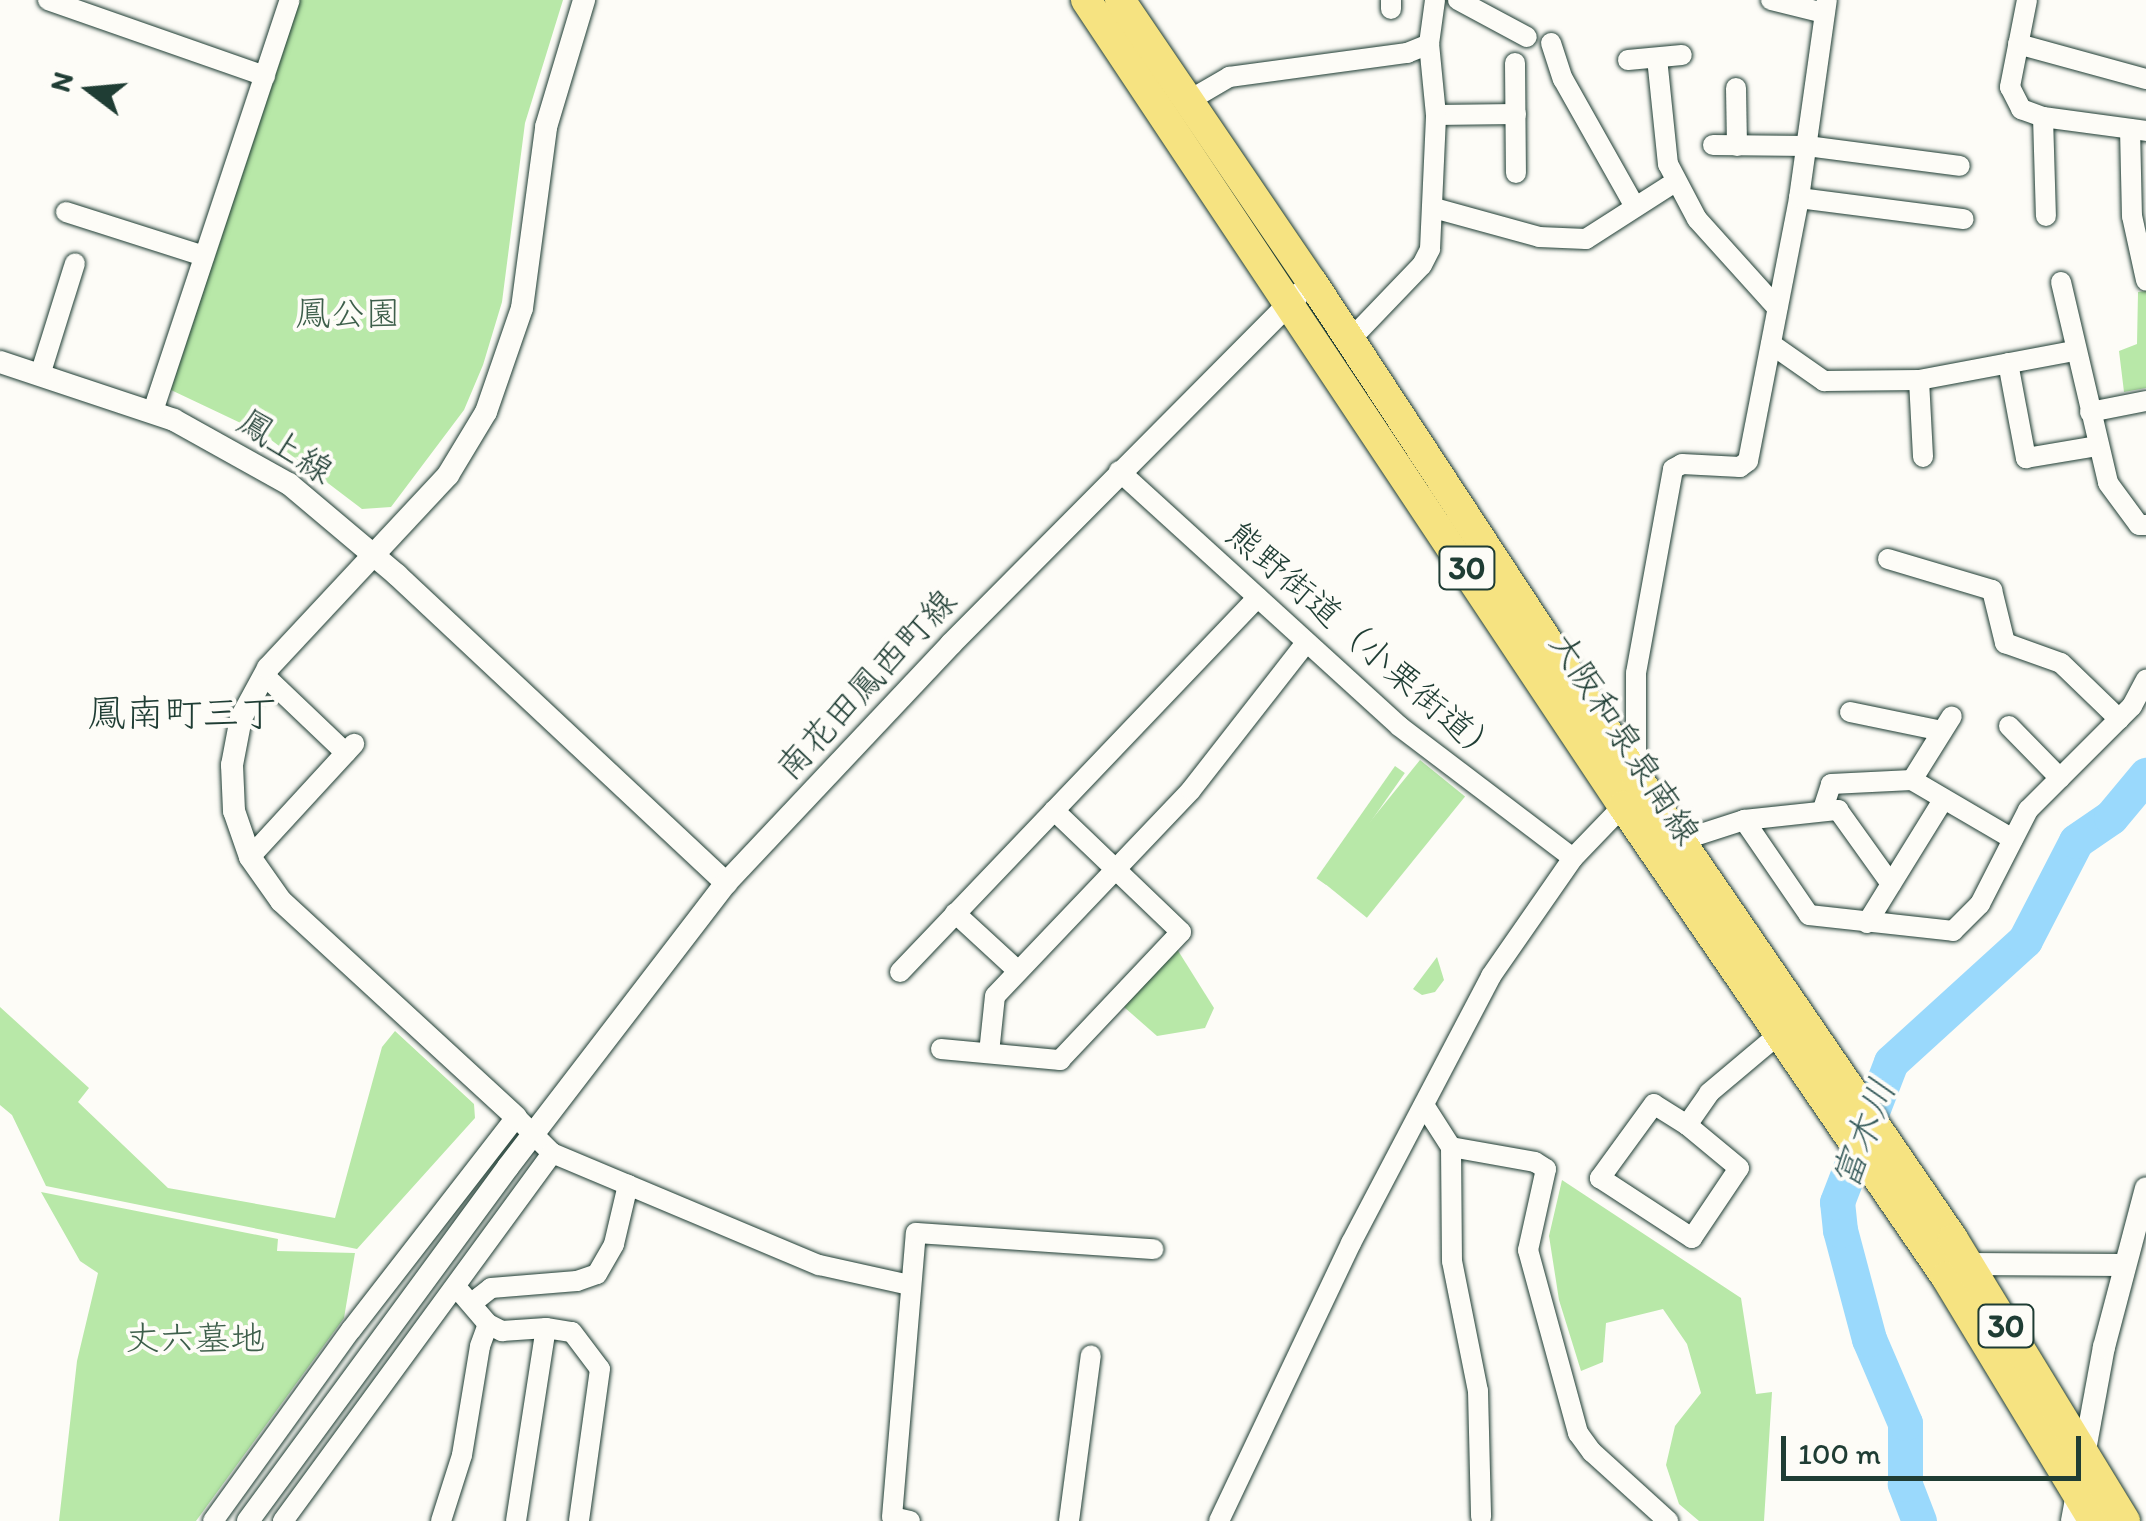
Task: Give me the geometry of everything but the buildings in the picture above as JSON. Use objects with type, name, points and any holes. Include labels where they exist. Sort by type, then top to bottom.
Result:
[{"type":"main road","name":"大阪和泉泉南線","points":[[1086,0],[1301,292],[1349,341],[1636,776],[1667,844],[1779,1034],[1869,1166],[1957,1270],[2083,1452],[2125,1521]]},
{"type":"main road","name":"大阪和泉泉南線","points":[[1120,0],[1188,101],[1301,292],[1623,806],[1667,844],[1881,1135],[1957,1270],[2036,1428],[2078,1488],[2094,1521]]},
{"type":"street","points":[[48,0],[266,76]]},
{"type":"street","points":[[153,411],[290,0]]},
{"type":"street","points":[[584,0],[546,127],[522,308],[507,361],[486,412],[448,475],[264,675],[241,718],[232,765],[234,811],[250,857],[281,901],[552,1153],[818,1265],[909,1285]]},
{"type":"street","points":[[1349,341],[1422,265],[1430,249],[1436,115],[1429,44],[1436,0]]},
{"type":"street","points":[[1458,0],[1528,36]]},
{"type":"street","points":[[1219,1521],[1350,1243],[1491,976],[1573,858],[1623,806],[1636,776],[1636,672],[1673,470],[1682,464],[1740,466],[1748,461],[1799,198],[1825,6],[1772,0]]},
{"type":"street","points":[[2027,0],[2010,87],[2020,109],[2043,118],[2138,130],[2132,216],[2146,280]]},
{"type":"street","points":[[1188,101],[1229,77],[1407,53],[1429,44]]},
{"type":"street","points":[[1551,44],[1563,79],[1635,208]]},
{"type":"street","points":[[2018,44],[2146,79]]},
{"type":"street","points":[[1628,60],[1682,55]]},
{"type":"street","points":[[1657,58],[1668,164],[1697,219],[1777,308]]},
{"type":"street","points":[[1515,63],[1516,173]]},
{"type":"street","points":[[1736,88],[1738,146]]},
{"type":"street","points":[[1436,115],[1516,114]]},
{"type":"street","points":[[2043,118],[2046,216]]},
{"type":"street","points":[[1713,145],[1807,146],[1960,166]]},
{"type":"street","points":[[1434,208],[1539,237],[1586,239],[1669,186]]},
{"type":"street","points":[[1799,198],[1964,219]]},
{"type":"street","points":[[66,212],[204,256]]},
{"type":"street","points":[[40,375],[75,263]]},
{"type":"street","points":[[2061,282],[2074,351],[2108,483],[2140,524],[2146,526]]},
{"type":"street","name":"南花田鳳西町線","points":[[248,1521],[508,1167],[726,883],[1120,471],[1301,292]]},
{"type":"street","points":[[1771,344],[1824,382],[1920,380],[2074,351]]},
{"type":"street","name":"鳳上線","points":[[0,362],[153,411],[245,456],[289,484],[372,554],[726,883]]},
{"type":"street","points":[[2008,363],[2026,458],[2098,446]]},
{"type":"street","points":[[1920,380],[1923,457]]},
{"type":"street","points":[[2090,412],[2146,401]]},
{"type":"street","name":"熊野街道（小栗街道）","points":[[1120,471],[1399,726],[1573,858]]},
{"type":"street","points":[[1888,559],[1992,590],[2005,643],[2061,663],[2119,719]]},
{"type":"street","points":[[900,972],[1258,597]]},
{"type":"street","points":[[989,1053],[995,996],[1192,790],[1306,643]]},
{"type":"street","points":[[250,857],[350,748],[264,675]]},
{"type":"street","points":[[1744,820],[1809,914],[1953,931],[1980,904],[2028,810],[2119,719],[2146,680]]},
{"type":"street","points":[[1850,712],[1947,724],[1912,780]]},
{"type":"street","points":[[2010,726],[2060,778]]},
{"type":"street","points":[[1823,809],[1832,784],[1912,780],[2013,839]]},
{"type":"street","points":[[1867,923],[1943,800]]},
{"type":"street","points":[[941,1048],[1060,1060],[1181,932],[1054,810]]},
{"type":"street","points":[[1667,844],[1744,820],[1838,810],[1891,884]]},
{"type":"street","points":[[955,913],[1017,970]]},
{"type":"street","points":[[1687,1125],[1709,1093],[1779,1034]]},
{"type":"street","points":[[1654,1104],[1687,1125],[1739,1168],[1692,1238],[1600,1178],[1654,1104]]},
{"type":"street","points":[[1424,1105],[1450,1147],[1452,1261],[1478,1391],[1481,1517]]},
{"type":"street","points":[[212,1521],[361,1316],[516,1117]]},
{"type":"street","points":[[1450,1147],[1535,1162],[1546,1169],[1528,1250],[1578,1433],[1592,1452],[1668,1521]]},
{"type":"street","points":[[284,1521],[552,1153]]},
{"type":"street","points":[[472,1303],[491,1288],[578,1281],[598,1274],[614,1244],[628,1185]]},
{"type":"street","points":[[2072,1521],[2083,1452],[2134,1265],[2146,1188]]},
{"type":"street","points":[[910,1521],[892,1517],[916,1233],[1153,1249]]},
{"type":"street","points":[[1957,1270],[2134,1265]]},
{"type":"street","points":[[457,1288],[488,1324],[502,1331],[546,1328],[572,1332],[600,1369],[579,1521]]},
{"type":"street","points":[[441,1521],[462,1455],[480,1346],[488,1324]]},
{"type":"street","points":[[516,1521],[546,1328]]},
{"type":"street","points":[[1069,1521],[1091,1356]]},
{"type":"green space","name":"鳳公園","points":[[298,0],[563,0],[525,123],[502,302],[483,365],[464,410],[391,507],[362,509],[262,433],[171,390]]},
{"type":"green space","points":[[2146,291],[2146,388],[2124,392],[2119,351],[2137,344],[2138,292]]},
{"type":"green space","points":[[1420,760],[1465,797],[1367,918],[1322,881]]},
{"type":"green space","points":[[1395,766],[1405,773],[1326,885],[1316,878]]},
{"type":"green space","points":[[1177,949],[1214,1008],[1205,1028],[1157,1036],[1124,1007]]},
{"type":"green space","points":[[1437,957],[1444,980],[1435,992],[1422,995],[1413,989]]},
{"type":"green space","points":[[0,1007],[89,1088],[78,1102],[168,1188],[335,1218],[382,1047],[395,1031],[474,1104],[475,1118],[357,1249],[46,1186],[12,1115],[0,1105]]},
{"type":"green space","points":[[1562,1180],[1741,1298],[1756,1394],[1772,1392],[1764,1521],[1699,1521],[1679,1504],[1666,1465],[1675,1426],[1701,1393],[1687,1344],[1663,1309],[1606,1323],[1603,1362],[1581,1371],[1559,1300],[1549,1236]]},
{"type":"green space","name":"丈六墓地","points":[[41,1192],[278,1239],[277,1251],[355,1253],[344,1318],[196,1521],[59,1521],[77,1361],[98,1273],[80,1261]]},
{"type":"waterway","name":"富木川","points":[[1919,1521],[1905,1484],[1905,1423],[1869,1339],[1840,1230],[1837,1202],[1891,1062],[2025,940],[2076,841],[2111,817],[2146,775]]},
{"type":"district","name":"鳳南町三丁","points":[[183,714]]}]
